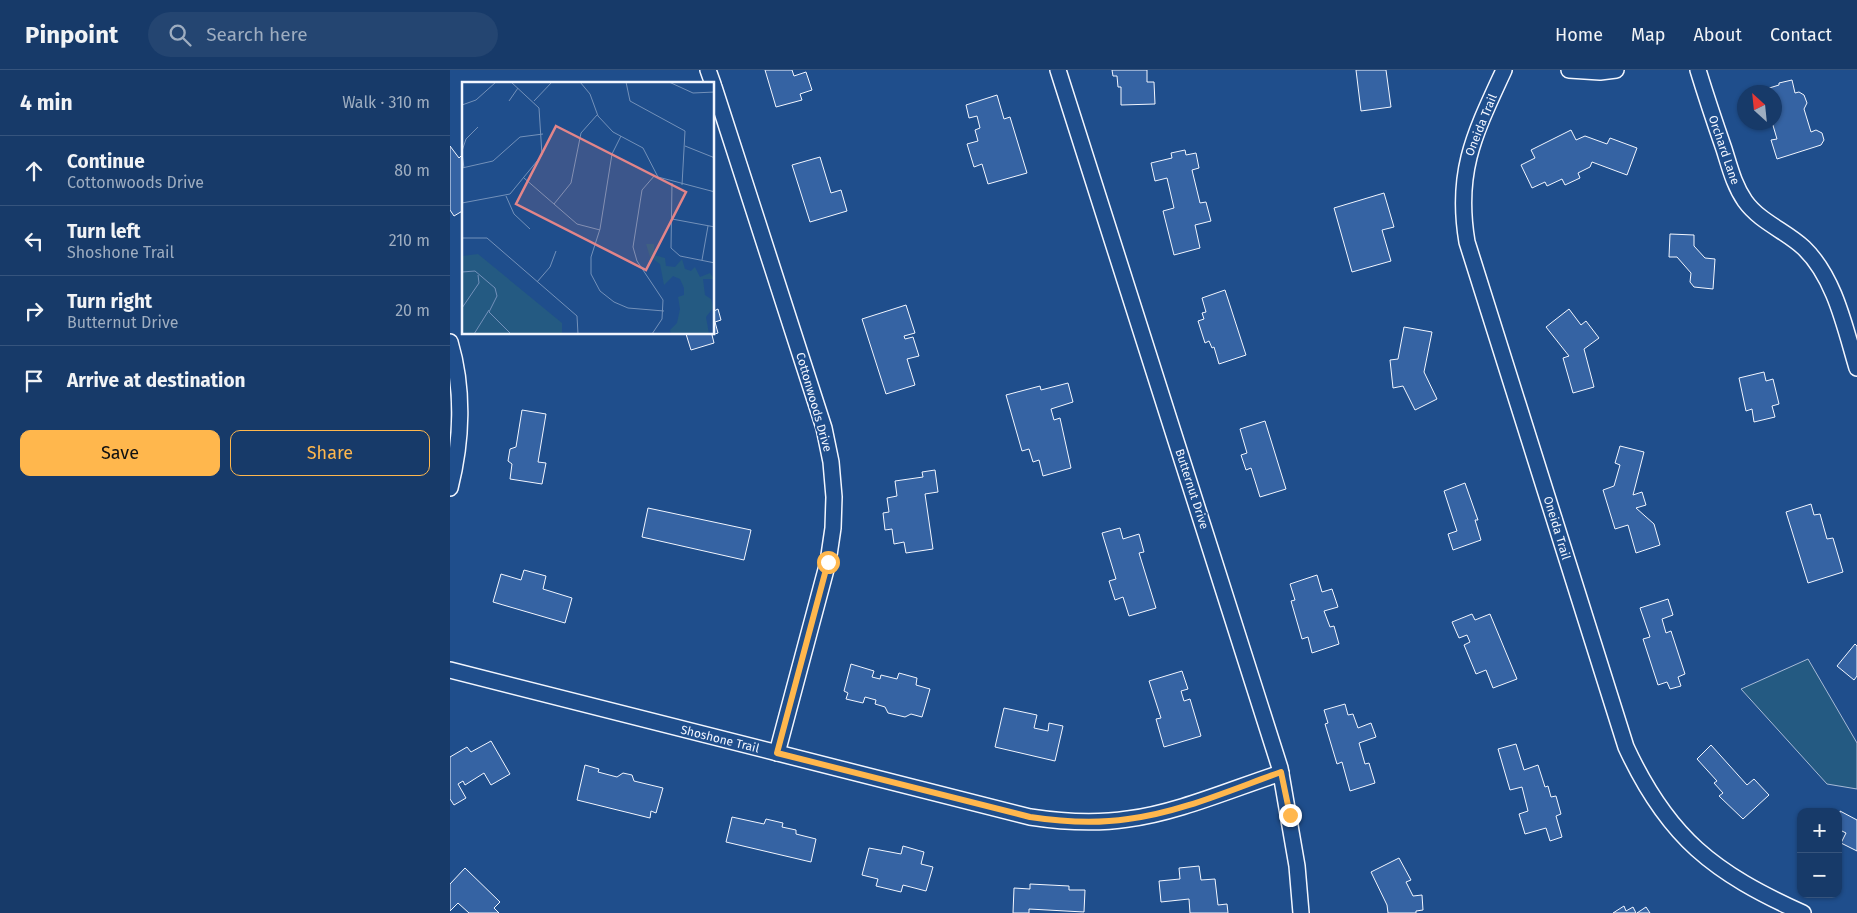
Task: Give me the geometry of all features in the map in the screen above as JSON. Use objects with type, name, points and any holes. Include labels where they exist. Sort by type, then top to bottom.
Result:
[{"type":"street","name":"Cottonwoods Drive","points":[[708,70],[712,82]]},
{"type":"street","name":"Butternut Drive","points":[[1058,70],[1281,772],[1293,840],[1301,913]]},
{"type":"street","name":"Oneida Trail","points":[[1504,70],[1477,127],[1466,163],[1463,217],[1467,242],[1626,747],[1641,778],[1659,807],[1681,834],[1706,858],[1733,878],[1759,893],[1803,913]]},
{"type":"street","points":[[1569,70],[1616,70]]},
{"type":"street","name":"Orchard Lane","points":[[1698,70],[1736,186],[1747,203],[1760,217],[1793,238],[1820,267],[1830,286],[1856,361]]},
{"type":"street","name":"Cottonwoods Drive","points":[[715,91],[824,428],[831,462],[834,511],[828,562],[777,753]]},
{"type":"street","points":[[450,342],[457,377],[460,410],[458,444],[450,488]]},
{"type":"street","name":"Shoshone Trail","points":[[450,670],[1030,817],[1065,822],[1100,822],[1130,819],[1162,812],[1281,772]]},
{"type":"shaded area","points":[[1808,659],[1857,743],[1857,789],[1827,784],[1741,689]]},
{"type":"building","points":[[765,70],[792,70],[794,76],[806,72],[812,90],[800,94],[802,100],[776,107]]},
{"type":"building","points":[[1112,70],[1147,70],[1147,82],[1154,82],[1155,104],[1121,105],[1121,87],[1118,87],[1117,76],[1113,76]]},
{"type":"building","points":[[1356,70],[1386,70],[1391,107],[1361,111]]},
{"type":"building","points":[[1792,80],[1795,93],[1799,92],[1804,95],[1807,103],[1804,109],[1811,132],[1816,130],[1822,133],[1824,140],[1821,145],[1777,159],[1771,140],[1777,139],[1774,130],[1782,130],[1782,85],[1779,85],[1779,83]]},
{"type":"building","points":[[997,95],[1004,119],[1010,117],[1027,173],[988,184],[982,164],[974,167],[967,144],[978,141],[975,130],[980,128],[977,116],[969,118],[966,105]]},
{"type":"building","points":[[1571,130],[1576,140],[1585,136],[1607,144],[1610,138],[1637,148],[1627,175],[1592,162],[1590,167],[1578,173],[1580,178],[1565,185],[1562,179],[1547,186],[1545,182],[1532,188],[1521,165],[1535,158],[1531,150]]},
{"type":"building","points":[[450,146],[459,158],[462,155],[462,211],[454,216],[450,210]]},
{"type":"building","points":[[1185,150],[1186,155],[1196,153],[1199,168],[1192,170],[1200,203],[1206,202],[1211,221],[1195,225],[1200,248],[1174,255],[1163,211],[1174,208],[1167,178],[1155,181],[1151,163],[1172,158],[1171,153]]},
{"type":"building","points":[[820,157],[831,193],[841,190],[847,211],[810,222],[792,165]]},
{"type":"building","points":[[1384,193],[1394,227],[1382,230],[1391,261],[1352,272],[1334,208]]},
{"type":"building","points":[[1670,234],[1694,235],[1694,246],[1705,258],[1715,259],[1713,289],[1694,287],[1690,282],[1691,273],[1677,257],[1669,257]]},
{"type":"building","points":[[1225,290],[1246,355],[1219,364],[1214,347],[1212,348],[1209,341],[1205,343],[1198,321],[1204,319],[1202,313],[1206,312],[1202,298]]},
{"type":"building","points":[[906,305],[915,333],[904,336],[905,339],[913,337],[919,356],[907,359],[915,385],[886,394],[862,319]]},
{"type":"building","points":[[718,309],[721,320],[715,322],[715,310]]},
{"type":"building","points":[[1569,309],[1581,325],[1586,321],[1599,338],[1584,349],[1594,387],[1573,393],[1563,358],[1569,356],[1546,327]]},
{"type":"building","points":[[715,322],[718,333],[715,334]]},
{"type":"building","points":[[1404,327],[1432,332],[1424,372],[1437,399],[1415,410],[1403,386],[1393,388],[1390,360],[1398,359]]},
{"type":"building","points":[[686,335],[712,335],[714,343],[691,350]]},
{"type":"building","points":[[1764,372],[1766,381],[1773,379],[1779,404],[1772,406],[1775,417],[1754,422],[1752,409],[1746,411],[1739,378]]},
{"type":"building","points":[[1068,383],[1073,402],[1051,409],[1054,420],[1060,418],[1071,468],[1043,476],[1039,460],[1033,462],[1029,449],[1022,451],[1006,395],[1040,386],[1041,390]]},
{"type":"building","points":[[522,410],[546,414],[538,462],[546,463],[542,484],[510,479],[512,464],[508,461],[510,449],[516,447]]},
{"type":"building","points":[[1265,421],[1286,489],[1260,497],[1251,468],[1246,470],[1241,455],[1247,453],[1240,429]]},
{"type":"building","points":[[1620,446],[1644,452],[1633,495],[1642,492],[1646,505],[1636,508],[1654,524],[1660,545],[1636,553],[1628,525],[1615,529],[1603,490],[1614,486],[1620,465],[1615,463]]},
{"type":"building","points":[[935,470],[938,492],[925,494],[933,549],[906,553],[904,542],[894,544],[892,529],[885,530],[883,513],[889,512],[887,498],[897,496],[895,481],[923,477],[922,472]]},
{"type":"building","points":[[1465,483],[1478,520],[1475,520],[1481,540],[1453,550],[1448,534],[1457,531],[1444,491]]},
{"type":"building","points":[[1811,504],[1814,515],[1820,514],[1827,539],[1833,538],[1843,572],[1808,583],[1786,512]]},
{"type":"building","points":[[648,508],[751,530],[744,560],[642,537]]},
{"type":"building","points":[[1120,528],[1123,539],[1139,534],[1144,552],[1139,553],[1156,608],[1129,616],[1123,597],[1115,600],[1109,581],[1116,579],[1102,533]]},
{"type":"building","points":[[524,570],[546,576],[543,589],[572,598],[565,623],[493,602],[501,574],[521,580]]},
{"type":"building","points":[[1317,575],[1322,592],[1332,589],[1338,607],[1324,611],[1330,627],[1334,626],[1339,644],[1312,653],[1308,637],[1302,639],[1291,601],[1295,600],[1290,584]]},
{"type":"building","points":[[1668,599],[1673,615],[1662,619],[1666,633],[1671,631],[1685,674],[1678,677],[1681,686],[1670,689],[1667,682],[1658,685],[1643,639],[1650,637],[1640,608]]},
{"type":"building","points":[[1472,614],[1475,620],[1490,614],[1517,679],[1493,688],[1486,670],[1476,674],[1464,645],[1470,642],[1467,635],[1459,638],[1452,622]]},
{"type":"building","points":[[1855,644],[1857,646],[1857,676],[1854,680],[1837,666]]},
{"type":"building","points":[[851,664],[874,671],[872,677],[880,679],[881,675],[897,679],[899,673],[917,678],[916,685],[930,689],[922,717],[911,714],[905,717],[888,713],[885,707],[875,704],[876,700],[865,697],[863,703],[846,699],[848,693],[844,691]]},
{"type":"building","points":[[1182,671],[1188,689],[1181,691],[1184,701],[1190,699],[1201,736],[1164,747],[1156,719],[1161,718],[1149,681]]},
{"type":"building","points":[[1345,704],[1348,715],[1353,714],[1358,728],[1371,723],[1376,737],[1359,743],[1365,764],[1369,763],[1375,783],[1350,791],[1342,762],[1337,764],[1325,724],[1328,723],[1324,710]]},
{"type":"building","points":[[1004,708],[1037,715],[1034,728],[1048,731],[1049,723],[1063,726],[1055,761],[995,747]]},
{"type":"building","points":[[491,741],[510,774],[491,785],[484,773],[465,785],[463,781],[458,784],[466,798],[454,805],[450,799],[450,757],[467,747],[471,752]]},
{"type":"building","points":[[1516,744],[1524,770],[1538,765],[1545,787],[1548,786],[1551,797],[1556,796],[1561,814],[1556,816],[1562,837],[1550,841],[1546,828],[1525,834],[1519,814],[1528,811],[1522,787],[1510,790],[1498,749]]},
{"type":"building","points":[[1711,745],[1747,785],[1754,779],[1769,795],[1743,819],[1719,796],[1723,793],[1714,783],[1717,781],[1697,759]]},
{"type":"building","points":[[585,765],[599,769],[598,772],[617,777],[623,773],[632,775],[634,781],[663,788],[656,813],[651,811],[650,818],[577,800]]},
{"type":"building","points":[[1842,812],[1857,820],[1857,851],[1842,844],[1846,833],[1842,831]]},
{"type":"building","points":[[732,817],[764,824],[766,819],[783,823],[782,827],[796,830],[796,834],[816,839],[811,862],[726,842]]},
{"type":"building","points":[[903,846],[924,852],[921,864],[933,867],[926,891],[903,885],[901,892],[876,886],[878,879],[862,875],[869,848],[901,854]]},
{"type":"building","points":[[1399,858],[1411,880],[1406,882],[1413,896],[1422,895],[1423,910],[1416,911],[1416,913],[1388,913],[1387,905],[1371,872]]},
{"type":"building","points":[[1199,866],[1201,880],[1215,879],[1218,905],[1227,904],[1228,913],[1190,913],[1189,899],[1161,902],[1159,881],[1180,879],[1179,868]]},
{"type":"building","points":[[465,868],[500,902],[494,908],[499,913],[469,913],[458,903],[450,911],[450,884]]},
{"type":"building","points":[[1030,884],[1069,886],[1069,890],[1085,890],[1084,912],[1029,909],[1029,913],[1013,913],[1014,888],[1030,889]]},
{"type":"building","points":[[1624,906],[1626,911],[1633,907],[1636,913],[1613,913]]},
{"type":"building","points":[[1646,907],[1650,913],[1637,913]]},
{"type":"route","points":[[828,562],[777,753],[1030,817],[1065,822],[1100,822],[1130,819],[1162,812],[1281,772],[1290,815]]}]
